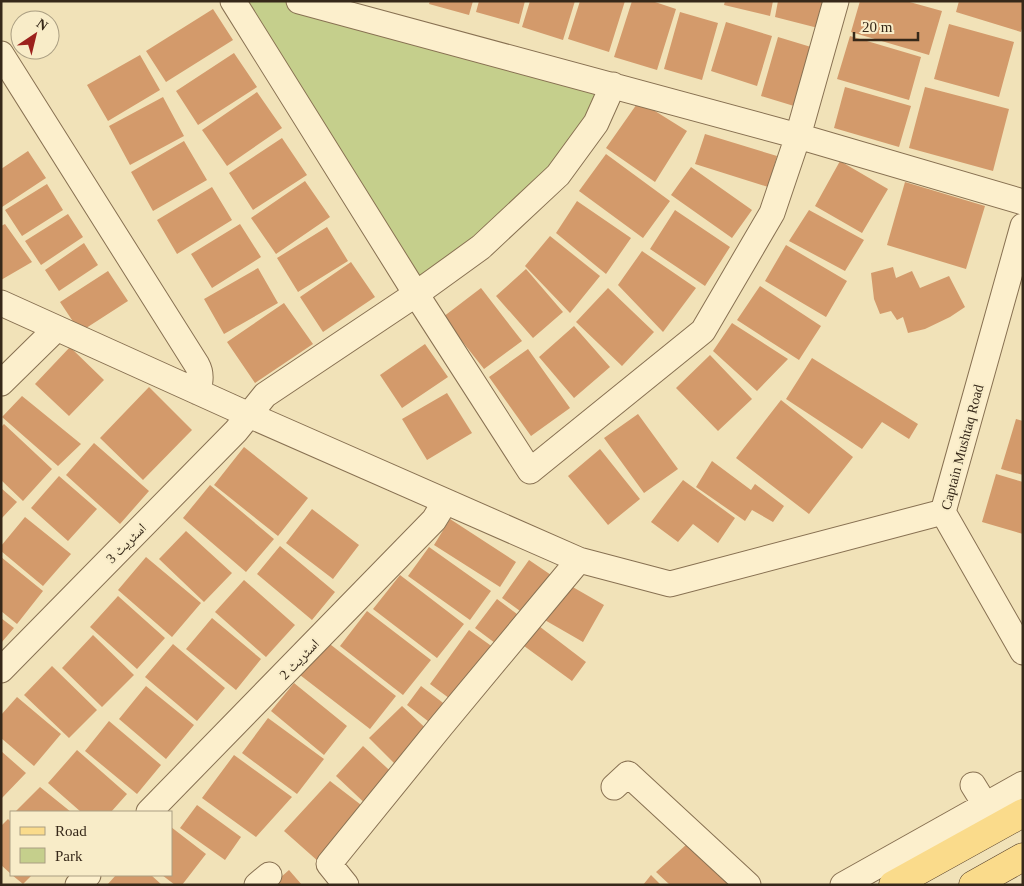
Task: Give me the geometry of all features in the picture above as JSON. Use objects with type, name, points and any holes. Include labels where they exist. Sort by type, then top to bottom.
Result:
[{"type":"main road","points":[[893,885],[1023,813]]},
{"type":"main road","points":[[973,885],[1023,857]]},
{"type":"street","points":[[233,1],[416,294],[530,471],[703,331],[772,213],[798,136],[836,1]]},
{"type":"street","points":[[299,1],[798,136],[1023,202]]},
{"type":"street","points":[[1,54],[197,365],[201,378],[198,392]]},
{"type":"street","name":"اسٹریٹ 3","points":[[1,670],[236,431],[265,396],[416,294],[481,247],[558,175],[596,124],[612,85]]},
{"type":"street","name":"Captain Mushtaq Road","points":[[1023,226],[943,512],[1023,652]]},
{"type":"street","points":[[1,303],[249,415],[579,560],[670,584],[943,512]]},
{"type":"street","points":[[1,383],[56,328]]},
{"type":"street","name":"اسٹریٹ 2","points":[[150,811],[434,520],[445,502]]},
{"type":"street","points":[[346,885],[329,864],[579,560]]},
{"type":"street","points":[[614,788],[628,774],[748,885]]},
{"type":"street","points":[[843,885],[979,795],[1023,784]]},
{"type":"street","points":[[78,885],[87,876]]},
{"type":"green space","points":[[233,1],[299,1],[613,85],[596,123],[416,294]]},
{"type":"building","points":[[430,1],[473,1],[469,15],[429,4]]},
{"type":"building","points":[[479,1],[525,1],[519,24],[476,12]]},
{"type":"building","points":[[530,1],[575,1],[563,40],[522,27]]},
{"type":"building","points":[[580,1],[625,1],[609,52],[568,39]]},
{"type":"building","points":[[632,1],[652,1],[676,9],[657,70],[614,57]]},
{"type":"building","points":[[725,1],[773,1],[770,16],[724,5]]},
{"type":"building","points":[[778,1],[824,1],[818,28],[775,17]]},
{"type":"building","points":[[860,1],[906,1],[942,11],[929,55],[851,32]]},
{"type":"building","points":[[959,1],[1023,1],[1023,25],[1021,32],[956,12]]},
{"type":"building","points":[[213,9],[233,40],[166,82],[146,51]]},
{"type":"building","points":[[680,12],[718,23],[702,80],[664,69]]},
{"type":"building","points":[[726,22],[772,36],[757,86],[711,71]]},
{"type":"building","points":[[949,24],[1014,42],[999,97],[934,79]]},
{"type":"building","points":[[850,36],[921,57],[909,100],[837,79]]},
{"type":"building","points":[[778,37],[811,47],[794,106],[761,96]]},
{"type":"building","points":[[234,53],[257,87],[198,125],[176,91]]},
{"type":"building","points":[[140,55],[160,90],[108,121],[87,85]]},
{"type":"building","points":[[845,87],[911,106],[899,147],[834,128]]},
{"type":"building","points":[[925,87],[1009,109],[993,171],[909,148]]},
{"type":"building","points":[[257,92],[282,128],[227,166],[202,130]]},
{"type":"building","points":[[163,97],[184,136],[130,165],[109,126]]},
{"type":"building","points":[[639,101],[687,131],[655,182],[606,148]]},
{"type":"building","points":[[705,134],[777,156],[768,187],[695,164]]},
{"type":"building","points":[[282,138],[307,175],[253,210],[229,173]]},
{"type":"building","points":[[184,141],[207,180],[153,211],[131,172]]},
{"type":"building","points":[[28,151],[46,178],[2,207],[1,169]]},
{"type":"building","points":[[606,154],[670,201],[643,238],[579,191]]},
{"type":"building","points":[[840,161],[888,189],[862,233],[815,206]]},
{"type":"building","points":[[691,167],[752,210],[732,238],[671,195]]},
{"type":"building","points":[[305,181],[330,217],[276,254],[251,218]]},
{"type":"building","points":[[905,182],[985,206],[966,269],[887,245]]},
{"type":"building","points":[[47,184],[63,210],[22,236],[5,210]]},
{"type":"building","points":[[212,187],[232,220],[177,254],[157,220]]},
{"type":"building","points":[[577,201],[631,238],[606,274],[556,233]]},
{"type":"building","points":[[675,210],[730,247],[705,286],[650,249]]},
{"type":"building","points":[[809,210],[864,240],[845,271],[789,241]]},
{"type":"building","points":[[68,214],[83,237],[41,265],[25,241]]},
{"type":"building","points":[[5,224],[32,262],[1,280],[1,226]]},
{"type":"building","points":[[240,224],[261,257],[212,288],[191,254]]},
{"type":"building","points":[[327,227],[348,261],[298,292],[277,258]]},
{"type":"building","points":[[550,236],[600,276],[570,313],[525,266]]},
{"type":"building","points":[[84,243],[98,265],[59,291],[45,270]]},
{"type":"building","points":[[786,245],[847,281],[826,317],[765,281]]},
{"type":"building","points":[[642,251],[696,288],[663,332],[618,285]]},
{"type":"building","points":[[351,262],[375,297],[323,332],[300,297]]},
{"type":"building","points":[[893,267],[896,278],[912,271],[920,288],[949,276],[965,307],[950,317],[925,329],[908,333],[903,317],[897,320],[891,311],[880,314],[874,299],[871,273]]},
{"type":"building","points":[[258,268],[278,303],[224,334],[204,299]]},
{"type":"building","points":[[526,269],[563,312],[533,338],[496,296]]},
{"type":"building","points":[[108,271],[128,301],[80,332],[60,302]]},
{"type":"building","points":[[760,286],[821,326],[799,360],[737,320]]},
{"type":"building","points":[[481,288],[522,341],[484,369],[443,317]]},
{"type":"building","points":[[608,288],[654,332],[622,366],[576,322]]},
{"type":"building","points":[[284,303],[313,344],[255,383],[227,342]]},
{"type":"building","points":[[732,323],[788,359],[757,391],[713,351]]},
{"type":"building","points":[[574,326],[610,367],[574,398],[539,357]]},
{"type":"building","points":[[425,344],[448,377],[402,408],[380,375]]},
{"type":"building","points":[[70,347],[104,380],[69,416],[35,384]]},
{"type":"building","points":[[528,349],[570,408],[531,436],[489,377]]},
{"type":"building","points":[[710,355],[752,399],[718,431],[676,388]]},
{"type":"building","points":[[812,358],[918,424],[909,439],[882,422],[862,449],[786,399]]},
{"type":"building","points":[[149,387],[192,430],[143,480],[100,438]]},
{"type":"building","points":[[447,393],[472,433],[427,460],[402,419]]},
{"type":"building","points":[[22,396],[81,444],[58,466],[2,417]]},
{"type":"building","points":[[781,400],[853,457],[809,514],[736,458]]},
{"type":"building","points":[[638,414],[678,469],[644,493],[604,438]]},
{"type":"building","points":[[1016,419],[1023,421],[1023,475],[1001,469]]},
{"type":"building","points":[[4,424],[52,469],[23,501],[1,480],[1,427]]},
{"type":"building","points":[[94,443],[149,491],[120,524],[66,475]]},
{"type":"building","points":[[244,447],[308,498],[278,536],[214,485]]},
{"type":"building","points":[[600,449],[640,499],[608,525],[568,476]]},
{"type":"building","points":[[712,461],[751,490],[755,484],[784,506],[773,522],[752,510],[745,521],[696,487]]},
{"type":"building","points":[[996,474],[1023,482],[1023,534],[982,522]]},
{"type":"building","points":[[59,476],[97,509],[68,541],[31,508]]},
{"type":"building","points":[[683,480],[735,518],[718,543],[693,524],[678,542],[651,522]]},
{"type":"building","points":[[210,485],[274,539],[246,572],[183,518]]},
{"type":"building","points":[[1,488],[17,502],[1,519]]},
{"type":"building","points":[[312,509],[359,545],[333,579],[286,543]]},
{"type":"building","points":[[25,517],[71,554],[43,586],[1,551],[1,546]]},
{"type":"building","points":[[450,519],[516,562],[500,587],[434,545]]},
{"type":"building","points":[[186,531],[232,573],[204,602],[159,559]]},
{"type":"building","points":[[280,546],[335,592],[312,620],[257,574]]},
{"type":"building","points":[[429,547],[491,591],[470,620],[408,576]]},
{"type":"building","points":[[1,557],[43,591],[17,624],[1,611]]},
{"type":"building","points":[[146,557],[201,603],[172,637],[118,590]]},
{"type":"building","points":[[529,560],[554,577],[527,616],[502,598]]},
{"type":"building","points":[[400,575],[464,624],[437,658],[373,609]]},
{"type":"building","points":[[244,580],[295,625],[266,657],[215,612]]},
{"type":"building","points":[[564,582],[604,605],[583,642],[543,619]]},
{"type":"building","points":[[118,596],[165,638],[137,669],[90,627]]},
{"type":"building","points":[[497,599],[521,617],[499,646],[475,628]]},
{"type":"building","points":[[367,611],[431,660],[403,695],[340,646]]},
{"type":"building","points":[[1,618],[14,628],[1,643]]},
{"type":"building","points":[[212,618],[261,659],[236,690],[186,649]]},
{"type":"building","points":[[535,623],[586,662],[572,681],[520,643]]},
{"type":"building","points":[[469,630],[497,650],[457,704],[430,684]]},
{"type":"building","points":[[93,635],[134,675],[102,707],[62,668]]},
{"type":"building","points":[[326,641],[396,696],[370,729],[300,675]]},
{"type":"building","points":[[173,644],[225,688],[197,721],[145,677]]},
{"type":"building","points":[[52,666],[97,710],[69,738],[24,695]]},
{"type":"building","points":[[294,683],[347,726],[324,755],[271,711]]},
{"type":"building","points":[[146,686],[194,725],[166,759],[119,719]]},
{"type":"building","points":[[421,686],[451,709],[437,728],[407,705]]},
{"type":"building","points":[[17,697],[61,734],[34,766],[1,738],[1,715]]},
{"type":"building","points":[[402,706],[434,736],[401,770],[369,738]]},
{"type":"building","points":[[268,718],[324,759],[297,794],[242,753]]},
{"type":"building","points":[[109,721],[161,765],[137,794],[85,751]]},
{"type":"building","points":[[363,746],[398,778],[370,808],[336,776]]},
{"type":"building","points":[[77,750],[127,794],[112,811],[80,811],[48,783]]},
{"type":"building","points":[[1,751],[26,773],[1,799]]},
{"type":"building","points":[[234,755],[292,797],[256,837],[202,798]]},
{"type":"building","points":[[330,781],[369,811],[328,870],[284,831]]},
{"type":"building","points":[[40,787],[70,811],[16,811]]},
{"type":"building","points":[[197,805],[241,837],[225,860],[180,828]]},
{"type":"building","points":[[8,819],[10,821],[10,873],[1,865],[1,826]]},
{"type":"building","points":[[172,828],[206,854],[182,885],[175,885],[163,876],[172,876]]},
{"type":"building","points":[[687,844],[734,885],[670,885],[656,872]]},
{"type":"building","points":[[289,870],[302,885],[272,885]]},
{"type":"building","points":[[651,875],[661,885],[643,885]]},
{"type":"building","points":[[13,876],[31,876],[23,884]]},
{"type":"building","points":[[115,876],[152,876],[162,885],[107,885]]}]
